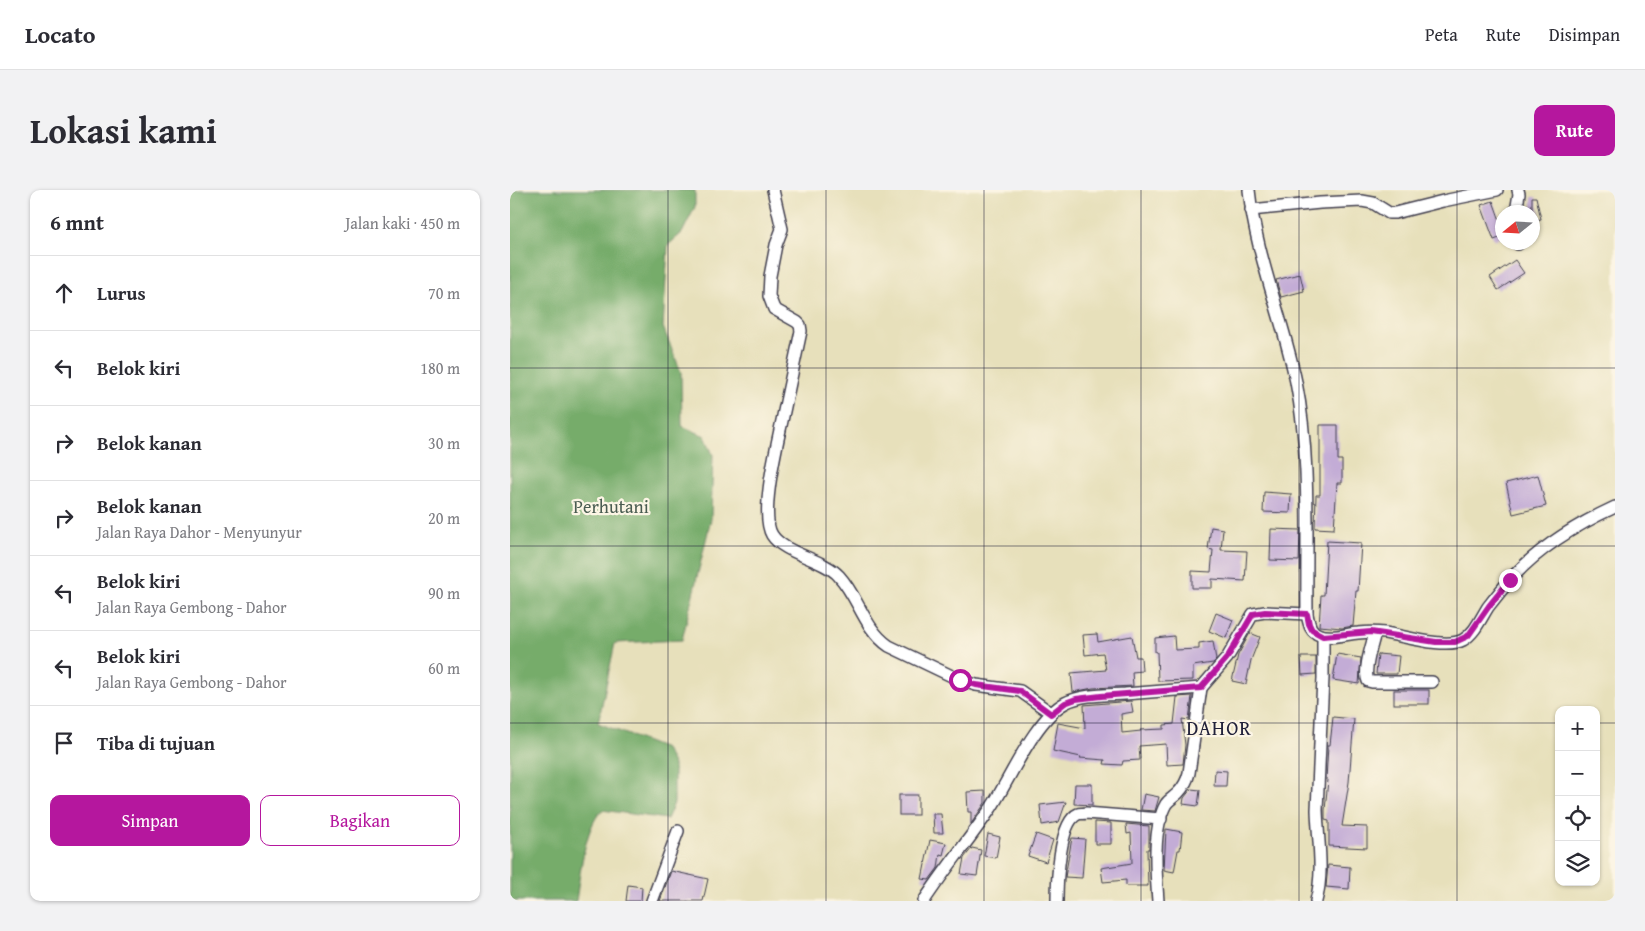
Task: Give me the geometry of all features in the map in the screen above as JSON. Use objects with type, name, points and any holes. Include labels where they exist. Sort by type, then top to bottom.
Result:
[{"type":"street","points":[[773,190],[782,229],[774,250],[770,276],[770,301],[774,309],[797,322],[800,325],[801,331],[772,466],[768,503],[768,522],[772,536],[789,548],[833,570],[850,590],[866,620],[879,639],[889,646],[960,680],[976,685],[1020,691],[1051,714]]},
{"type":"street","points":[[1249,190],[1251,210],[1288,350],[1302,420],[1306,466],[1307,614],[1312,630],[1323,636],[1375,633],[1436,642],[1464,640],[1472,632],[1499,592],[1519,570],[1570,529],[1615,507]]},
{"type":"street","points":[[1251,210],[1362,201],[1373,203],[1389,213],[1395,213],[1497,190]]},
{"type":"street","points":[[1517,205],[1518,190]]},
{"type":"street","points":[[1158,901],[1156,844],[1161,819],[1167,802],[1180,792],[1189,773],[1201,688],[1227,658],[1253,614],[1265,612],[1307,614]]},
{"type":"street","points":[[1375,633],[1367,670],[1368,681],[1432,682]]},
{"type":"street","points":[[1308,901],[1318,896],[1321,861],[1317,830],[1317,810],[1323,636]]},
{"type":"street","points":[[924,901],[989,811],[1037,730],[1051,714],[1065,703],[1076,699],[1101,696],[1201,688]]},
{"type":"street","points":[[1057,901],[1058,875],[1067,827],[1078,814],[1161,819]]},
{"type":"street","points":[[652,901],[678,831]]},
{"type":"green space","name":"Perhutani","points":[[510,190],[695,190],[695,207],[682,233],[668,245],[663,327],[681,372],[682,426],[705,436],[713,455],[711,519],[682,640],[615,643],[598,723],[665,749],[674,765],[674,803],[667,819],[602,810],[591,828],[587,840],[576,901],[510,901]]},
{"type":"building","points":[[1532,197],[1536,197],[1538,205],[1532,205]]},
{"type":"building","points":[[1493,201],[1495,207],[1495,240],[1494,240],[1481,205]]},
{"type":"building","points":[[1515,260],[1524,273],[1498,290],[1490,277]]},
{"type":"building","points":[[1300,274],[1304,291],[1281,297],[1276,280]]},
{"type":"building","points":[[1320,425],[1338,425],[1338,460],[1342,460],[1342,483],[1337,483],[1334,529],[1315,528],[1316,495],[1320,495]]},
{"type":"building","points":[[1538,475],[1546,506],[1513,514],[1506,483]]},
{"type":"building","points":[[1264,492],[1291,494],[1290,513],[1263,512]]},
{"type":"building","points":[[1211,527],[1223,529],[1221,550],[1247,551],[1245,581],[1212,579],[1212,588],[1192,588],[1192,571],[1211,572],[1213,550],[1208,549]]},
{"type":"building","points":[[1271,529],[1300,530],[1299,561],[1270,560]]},
{"type":"building","points":[[1327,541],[1361,543],[1358,591],[1356,591],[1353,626],[1342,628],[1319,626],[1321,595],[1324,595]]},
{"type":"building","points":[[1216,613],[1233,620],[1226,638],[1209,631]]},
{"type":"building","points":[[1250,633],[1260,637],[1251,660],[1246,684],[1232,681],[1238,655]]},
{"type":"building","points":[[1097,634],[1098,642],[1132,636],[1136,657],[1141,657],[1142,671],[1132,672],[1133,686],[1093,688],[1073,692],[1071,673],[1106,670],[1103,653],[1085,655],[1083,635]]},
{"type":"building","points":[[1174,636],[1175,650],[1199,649],[1199,643],[1213,641],[1216,660],[1213,663],[1193,666],[1193,680],[1158,681],[1155,638]]},
{"type":"building","points":[[1337,654],[1361,658],[1359,684],[1333,680]]},
{"type":"building","points":[[1378,654],[1399,656],[1397,674],[1376,674]]},
{"type":"building","points":[[1301,657],[1316,657],[1316,674],[1302,675]]},
{"type":"building","points":[[1394,690],[1429,690],[1429,704],[1394,704]]},
{"type":"building","points":[[1192,696],[1189,720],[1182,719],[1185,745],[1183,764],[1167,765],[1166,744],[1139,746],[1140,760],[1123,761],[1122,765],[1104,764],[1105,760],[1080,758],[1053,751],[1058,723],[1085,728],[1084,705],[1131,701],[1133,712],[1121,714],[1122,733],[1164,729],[1164,725],[1174,724],[1177,697]]},
{"type":"building","points":[[1333,717],[1354,719],[1349,782],[1342,826],[1367,827],[1367,848],[1329,846],[1329,821],[1325,820],[1325,810],[1328,780],[1326,780],[1328,745],[1330,745]]},
{"type":"building","points":[[1215,770],[1227,771],[1226,786],[1214,786]]},
{"type":"building","points":[[1075,784],[1092,784],[1092,805],[1074,804]]},
{"type":"building","points":[[1191,789],[1200,790],[1198,806],[1183,804],[1184,798]]},
{"type":"building","points":[[985,791],[985,803],[971,824],[967,792]]},
{"type":"building","points":[[1144,794],[1159,797],[1155,811],[1141,810]]},
{"type":"building","points":[[899,795],[918,795],[918,815],[899,815]]},
{"type":"building","points":[[1066,802],[1059,822],[1042,825],[1040,805]]},
{"type":"building","points":[[933,814],[941,814],[943,833],[934,833]]},
{"type":"building","points":[[1095,822],[1111,823],[1111,844],[1095,844]]},
{"type":"building","points":[[1126,824],[1149,826],[1149,849],[1147,849],[1148,886],[1126,886],[1126,880],[1103,882],[1101,868],[1132,863],[1131,833],[1127,834]]},
{"type":"building","points":[[1166,829],[1182,832],[1180,850],[1178,850],[1174,872],[1164,870]]},
{"type":"building","points":[[988,834],[1000,837],[996,858],[984,856]]},
{"type":"building","points":[[1036,834],[1053,840],[1046,862],[1028,856]]},
{"type":"building","points":[[1072,838],[1085,839],[1082,878],[1065,877]]},
{"type":"building","points":[[930,840],[946,843],[943,855],[940,854],[938,868],[929,880],[922,879]]},
{"type":"building","points":[[972,848],[981,850],[977,876],[961,874],[964,858]]},
{"type":"building","points":[[1328,865],[1350,867],[1349,889],[1326,887]]},
{"type":"building","points":[[671,871],[708,879],[703,901],[660,901]]},
{"type":"building","points":[[628,885],[642,887],[641,901],[626,901]]},
{"type":"district","name":"DAHOR","points":[[1219,727]]},
{"type":"route","points":[[960,680],[976,685],[1020,691],[1051,714],[1065,703],[1076,699],[1201,688],[1227,658],[1253,614],[1265,612],[1307,614],[1312,630],[1323,636],[1371,632],[1436,642],[1460,642],[1472,632],[1499,592],[1510,580]]}]
